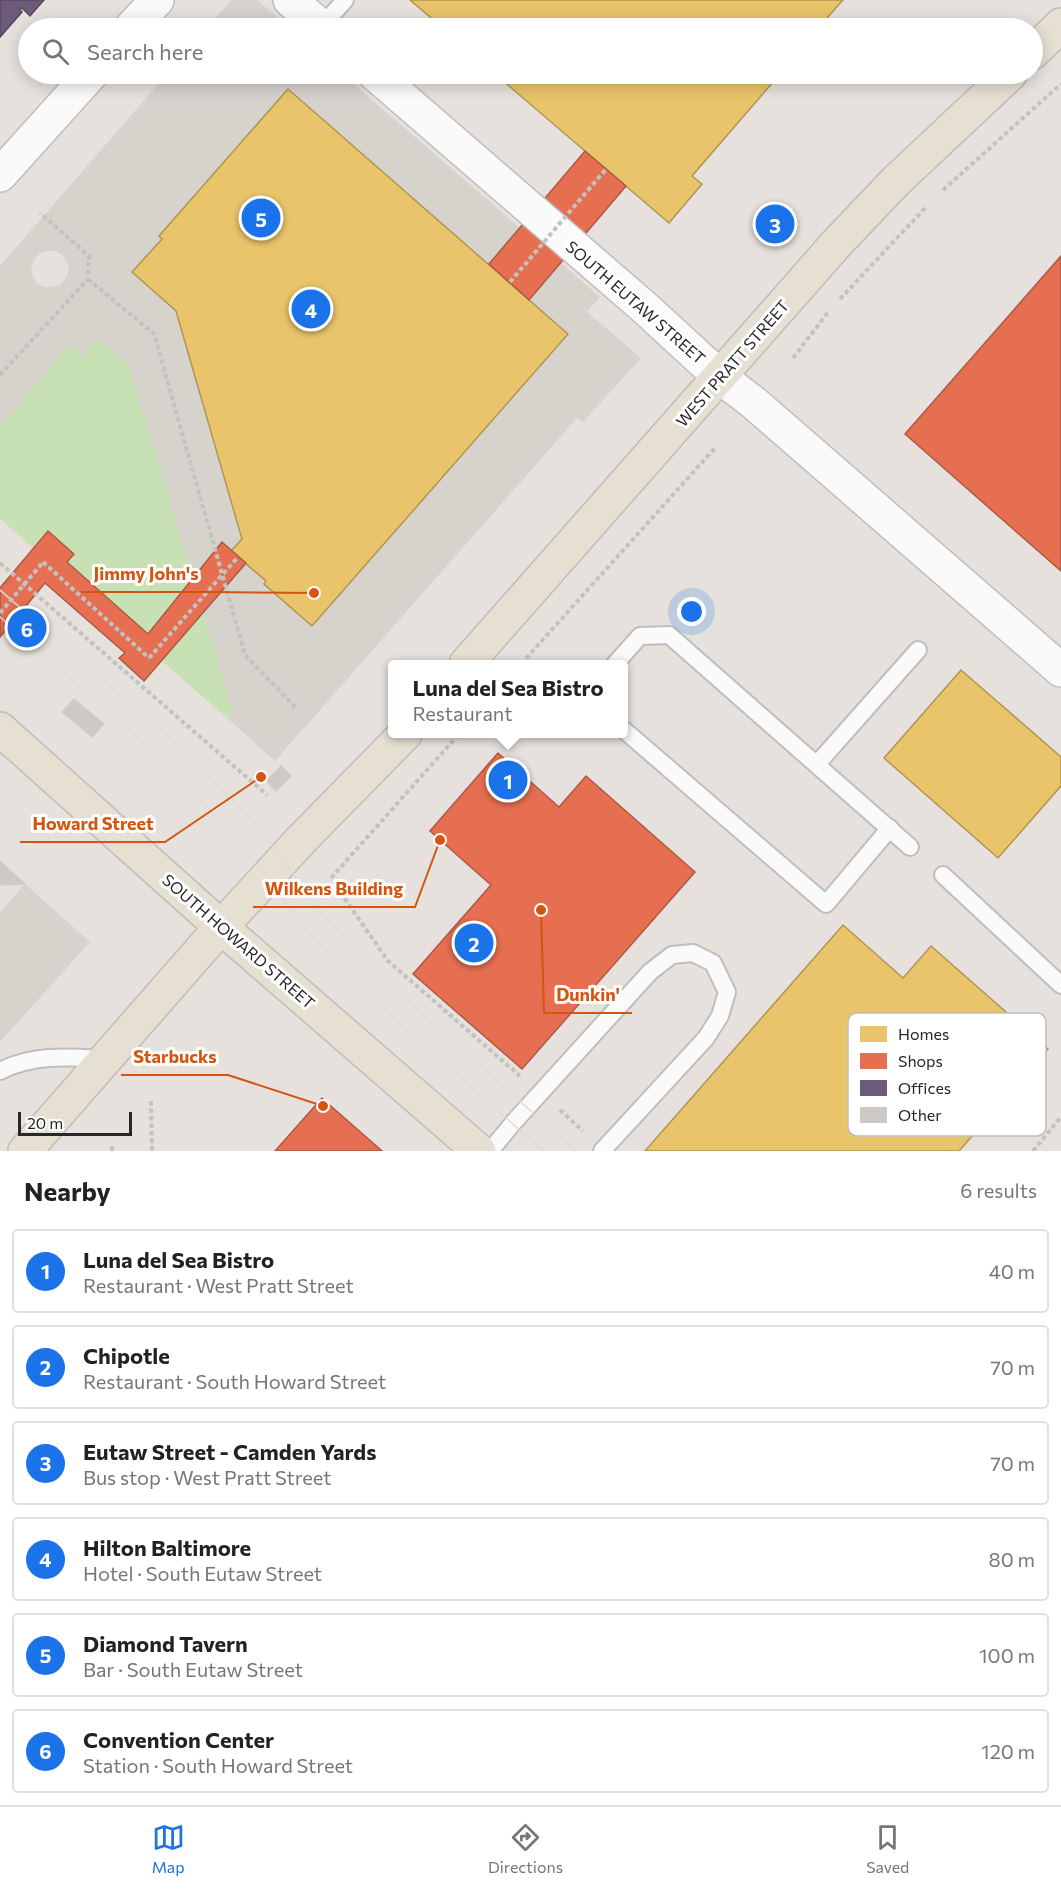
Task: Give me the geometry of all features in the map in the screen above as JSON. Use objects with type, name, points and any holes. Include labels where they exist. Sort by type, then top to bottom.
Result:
[{"type":"main road","points":[[1043,42],[1061,25]]},
{"type":"main road","name":"WEST PRATT STREET","points":[[470,660],[837,243],[882,196],[1000,84]]},
{"type":"main road","name":"SOUTH HOWARD STREET","points":[[0,729],[221,927],[479,1151]]},
{"type":"main road","points":[[25,1151],[221,927],[302,839],[401,738]]},
{"type":"street","points":[[140,18],[157,0]]},
{"type":"street","points":[[290,0],[311,18]]},
{"type":"street","points":[[0,175],[82,84]]},
{"type":"street","name":"SOUTH EUTAW STREET","points":[[387,84],[653,315],[720,377],[763,411],[1061,670]]},
{"type":"lane","points":[[330,18],[345,0]]},
{"type":"lane","points":[[619,660],[640,636],[669,635],[910,847]]},
{"type":"lane","points":[[817,764],[918,650]]},
{"type":"lane","points":[[628,733],[826,904],[890,828]]},
{"type":"lane","points":[[943,874],[1061,985]]},
{"type":"lane","points":[[490,1151],[650,972],[672,955],[693,953],[713,963],[727,992],[720,1016],[706,1038],[603,1150]]},
{"type":"lane","points":[[0,1071],[12,1065],[50,1057],[105,1059]]},
{"type":"path","points":[[939,195],[1061,84]]},
{"type":"path","points":[[510,282],[606,169]]},
{"type":"path","points":[[840,299],[930,203]]},
{"type":"path","points":[[0,375],[88,279],[89,256],[40,213]]},
{"type":"path","points":[[88,279],[154,334],[245,655],[296,708]]},
{"type":"path","points":[[792,358],[832,308]]},
{"type":"path","points":[[525,660],[715,448]]},
{"type":"path","points":[[0,613],[43,562],[149,658],[238,556]]},
{"type":"path","points":[[0,563],[267,795]]},
{"type":"path","points":[[331,878],[455,738]]},
{"type":"path","points":[[336,886],[388,961],[603,1150]]},
{"type":"path","points":[[151,1101],[152,1151]]},
{"type":"path","points":[[1046,1135],[1061,1117]]},
{"type":"path","points":[[1033,1151],[1045,1136]]},
{"type":"path","points":[[112,1145],[112,1151]]},
{"type":"green space","points":[[97,339],[129,365],[233,711],[227,718],[0,519],[0,427],[69,344]]},
{"type":"shaded area","points":[[231,0],[257,0],[278,18],[216,18]]},
{"type":"shaded area","points":[[158,84],[354,84],[600,297],[587,312],[641,358],[583,422],[577,418],[275,761],[227,718],[233,711],[129,365],[97,339],[83,357],[69,344],[0,427],[0,266]],"holes":[[[288,89],[568,334],[312,626],[264,584],[266,581],[232,551],[242,539],[176,311],[162,239],[159,236]],[[55,251],[62,255],[69,270],[61,284],[45,287],[37,283],[31,268],[39,254]]]},
{"type":"shaded area","points":[[25,884],[90,942],[0,1042],[0,912]]},
{"type":"building: Homes","points":[[410,0],[843,0],[827,18],[431,18]]},
{"type":"building: Homes","points":[[507,84],[771,84],[692,176],[702,184],[669,223]]},
{"type":"building: Homes","points":[[288,89],[568,334],[312,626],[231,551],[242,539],[176,311],[132,272],[162,239],[159,236]]},
{"type":"building: Homes","points":[[961,670],[1061,757],[1061,786],[998,858],[884,758]]},
{"type":"building: Homes","points":[[843,925],[903,978],[931,946],[1007,1013],[848,1013],[848,1136],[972,1136],[959,1151],[645,1151]]},
{"type":"building: Shops","points":[[585,151],[626,186],[529,300],[489,264]]},
{"type":"building: Shops","points":[[1061,256],[1061,571],[905,434]]},
{"type":"building: Shops","points":[[48,531],[74,554],[67,562],[148,634],[222,542],[246,563],[144,681],[119,658],[125,653],[45,583],[0,637],[0,588]]},
{"type":"building: Shops","points":[[498,753],[559,807],[586,776],[695,872],[522,1069],[413,974],[491,885],[430,831]]},
{"type":"building: Shops","points":[[322,1098],[324,1100],[382,1151],[275,1151]]},
{"type":"building: Offices","points":[[0,0],[44,0],[30,16],[22,8],[20,10],[22,12],[0,37]]},
{"type":"building: Other","points":[[74,699],[104,724],[92,737],[62,712]]},
{"type":"building: Other","points":[[281,766],[291,776],[276,791],[266,781]]},
{"type":"building: Other","points":[[0,861],[25,884],[0,885]]},
{"type":"tram line","points":[[0,590],[186,752],[248,816],[283,859],[317,907],[375,972],[576,1151]]},
{"type":"tram line","points":[[0,617],[188,784],[267,877],[309,933],[359,987],[543,1151]]},
{"type":"place","name":"Diamond Tavern","points":[[261,218]]},
{"type":"place","name":"Eutaw Street - Camden Yards","points":[[775,224]]},
{"type":"place","name":"Hilton Baltimore","points":[[311,309]]},
{"type":"place","name":"Jimmy John's","points":[[314,593]]},
{"type":"place","name":"Convention Center","points":[[27,628]]},
{"type":"place","name":"Howard Street","points":[[261,777]]},
{"type":"place","name":"Luna del Sea Bistro","points":[[508,780]]},
{"type":"place","name":"Wilkens Building","points":[[440,840]]},
{"type":"place","name":"Dunkin'","points":[[541,910]]},
{"type":"place","name":"Chipotle","points":[[474,943]]},
{"type":"place","name":"Starbucks","points":[[323,1106]]}]
